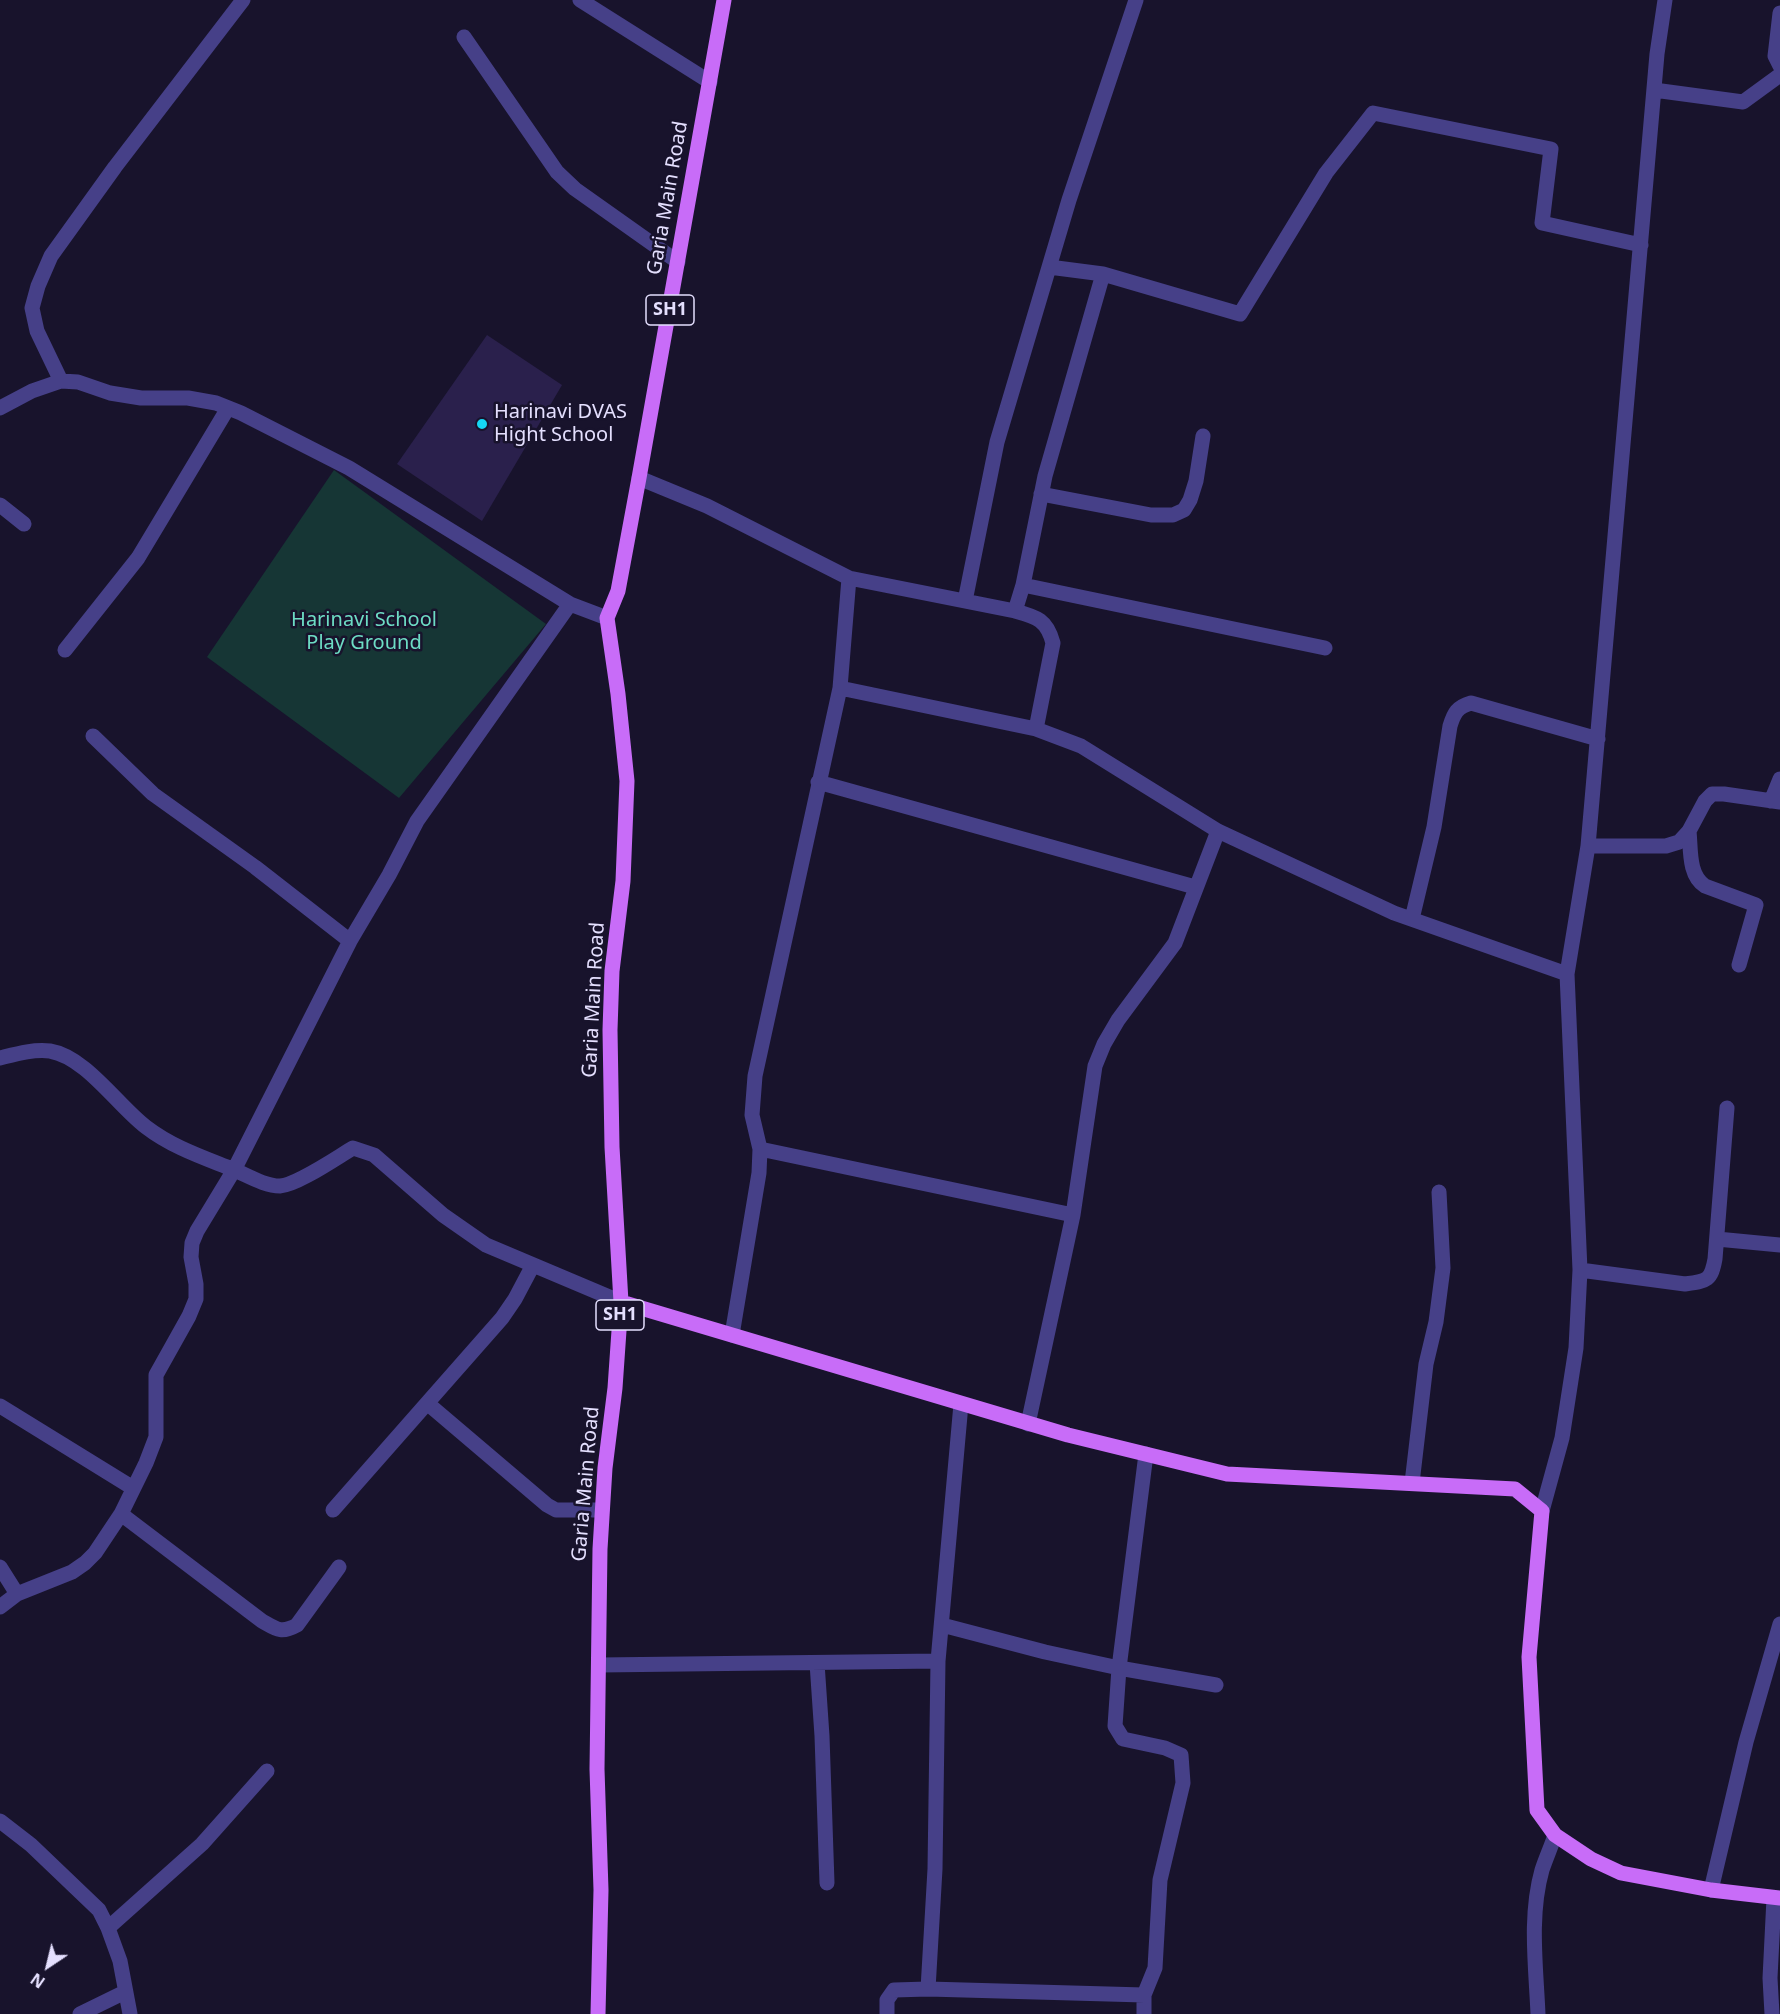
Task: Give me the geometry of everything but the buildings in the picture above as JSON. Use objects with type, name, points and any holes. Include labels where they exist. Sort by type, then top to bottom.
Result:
[{"type":"main road","name":"Garia Main Road","points":[[598,2014],[601,1890],[597,1769],[600,1549],[605,1468],[615,1388],[621,1302],[612,1147],[610,1030],[612,971],[623,881],[627,781],[607,618],[618,591],[724,0]]},
{"type":"main road","points":[[621,1302],[1028,1424],[1227,1474],[1515,1489],[1542,1511],[1529,1658],[1537,1810],[1556,1835],[1591,1858],[1621,1873],[1711,1890],[1777,1898]]},
{"type":"street","points":[[61,381],[37,331],[32,308],[38,286],[51,256],[115,167],[243,0]]},
{"type":"street","points":[[580,0],[710,82]]},
{"type":"street","points":[[965,601],[997,442],[1073,189],[1136,0]]},
{"type":"street","points":[[1542,1511],[1562,1438],[1576,1347],[1580,1270],[1567,974],[1588,846],[1654,90],[1665,0]]},
{"type":"street","points":[[1780,12],[1775,56],[1780,66]]},
{"type":"street","points":[[464,37],[557,172],[575,189],[678,262]]},
{"type":"street","points":[[1654,90],[1743,102],[1780,75]]},
{"type":"street","points":[[1049,267],[1103,274],[1240,314],[1326,173],[1374,113],[1551,149],[1542,223],[1641,245]]},
{"type":"street","points":[[1015,612],[1023,585],[1045,476],[1103,274]]},
{"type":"street","points":[[0,408],[32,391],[61,381],[78,382],[110,393],[141,398],[188,398],[216,403],[349,468],[570,604],[607,618]]},
{"type":"street","points":[[65,650],[138,558],[228,408]]},
{"type":"street","points":[[1041,494],[1150,515],[1173,515],[1184,510],[1190,500],[1196,481],[1203,436]]},
{"type":"street","points":[[639,478],[707,506],[849,578],[1030,615],[1044,623],[1050,630],[1053,643],[1036,729]]},
{"type":"street","points":[[0,505],[24,524]]},
{"type":"street","points":[[732,1335],[759,1173],[759,1149],[752,1115],[755,1076],[840,688],[849,578]]},
{"type":"street","points":[[1023,585],[1325,648]]},
{"type":"street","points":[[0,1607],[17,1594],[72,1572],[85,1563],[95,1553],[121,1514],[156,1437],[156,1376],[196,1299],[191,1257],[192,1243],[197,1231],[234,1170],[350,941],[389,875],[417,821],[570,604]]},
{"type":"street","points":[[840,688],[1060,736],[1081,746],[1218,831],[1394,913],[1567,974]]},
{"type":"street","points":[[1412,919],[1434,827],[1450,726],[1455,712],[1461,706],[1471,703],[1598,739]]},
{"type":"street","points":[[93,736],[153,794],[255,867],[350,941]]},
{"type":"street","points":[[1588,846],[1666,846],[1679,842],[1689,831],[1705,801],[1712,794],[1775,801],[1780,778]]},
{"type":"street","points":[[818,782],[1195,887]]},
{"type":"street","points":[[1028,1424],[1073,1215],[1095,1066],[1118,1020],[1175,943],[1218,831]]},
{"type":"street","points":[[1689,831],[1694,874],[1698,881],[1705,886],[1756,905],[1739,965]]},
{"type":"street","points":[[0,1058],[30,1052],[51,1051],[69,1058],[85,1070],[144,1126],[187,1152],[266,1183],[280,1186],[295,1181],[353,1148],[363,1150],[374,1155],[462,1230],[486,1245],[621,1302]]},
{"type":"street","points":[[1580,1270],[1685,1284],[1702,1282],[1709,1278],[1713,1273],[1717,1239],[1727,1108]]},
{"type":"street","points":[[759,1149],[1073,1215]]},
{"type":"street","points":[[1412,1483],[1426,1364],[1436,1322],[1443,1268],[1439,1192]]},
{"type":"street","points":[[1717,1239],[1780,1245]]},
{"type":"street","points":[[333,1510],[502,1318],[533,1265]]},
{"type":"street","points":[[427,1403],[547,1505],[556,1510],[602,1510]]},
{"type":"street","points":[[928,1989],[935,1869],[938,1661],[961,1404]]},
{"type":"street","points":[[0,1406],[133,1488]]},
{"type":"street","points":[[1144,2014],[1144,1995],[1155,1968],[1160,1880],[1183,1783],[1181,1755],[1164,1748],[1123,1739],[1115,1726],[1119,1668],[1146,1454]]},
{"type":"street","points":[[121,1514],[262,1621],[276,1629],[287,1630],[297,1625],[339,1567]]},
{"type":"street","points":[[0,1567],[17,1594]]},
{"type":"street","points":[[942,1624],[1045,1652],[1216,1685]]},
{"type":"street","points":[[1711,1890],[1746,1742],[1780,1624]]},
{"type":"street","points":[[600,1665],[938,1661]]},
{"type":"street","points":[[817,1663],[827,1883]]},
{"type":"street","points":[[108,1928],[202,1844],[267,1770]]},
{"type":"street","points":[[0,1821],[31,1845],[99,1910],[120,1961],[129,2014]]},
{"type":"street","points":[[1538,2014],[1535,1928],[1537,1897],[1542,1870],[1556,1835]]},
{"type":"street","points":[[1772,2014],[1770,1978],[1777,1898]]},
{"type":"street","points":[[887,2014],[886,2000],[894,1990],[1144,1995]]},
{"type":"street","points":[[80,2014],[125,1992]]},
{"type":"green space","name":"Harinavi School Play Ground","points":[[334,470],[546,624],[399,798],[207,657]]},
{"type":"place","name":"Harinavi DVAS Hight School","points":[[482,424]]}]
